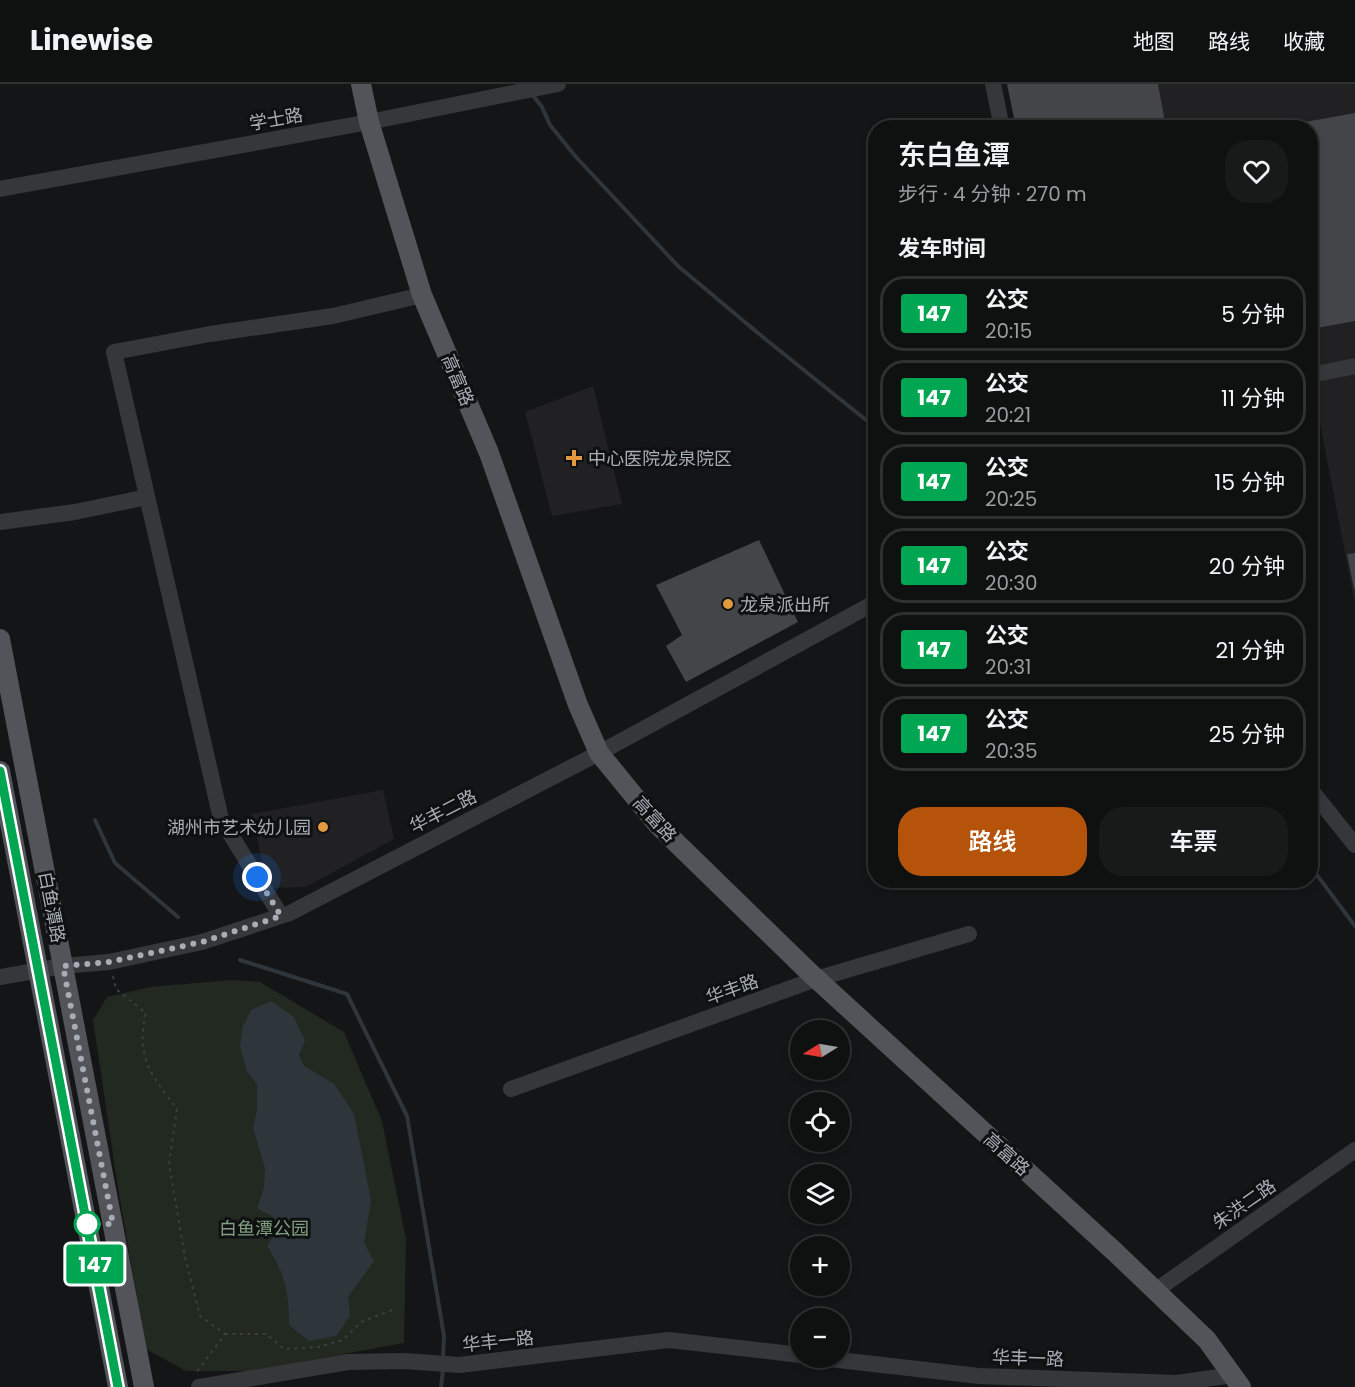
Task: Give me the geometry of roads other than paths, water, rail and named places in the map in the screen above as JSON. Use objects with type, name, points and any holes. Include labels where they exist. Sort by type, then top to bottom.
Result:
[{"type":"main road","name":"高富路","points":[[361,84],[369,122],[422,296],[489,453],[578,705],[599,753],[657,824],[816,979],[1155,1290],[1207,1340],[1237,1381]]},
{"type":"main road","name":"白鱼潭路","points":[[0,639],[144,1387]]},
{"type":"main road","name":"白鱼潭路","points":[[0,771],[6,835],[38,970],[118,1387]]},
{"type":"street","points":[[993,84],[1000,120]]},
{"type":"street","name":"学士路","points":[[0,189],[369,122],[554,85]]},
{"type":"street","points":[[281,916],[221,819],[114,352],[210,334],[333,316],[422,296]]},
{"type":"street","points":[[1318,374],[1355,366]]},
{"type":"street","points":[[0,522],[75,512],[147,497]]},
{"type":"street","name":"华丰二路","points":[[0,977],[63,966],[109,962],[202,942],[281,916],[599,753],[868,606]]},
{"type":"street","points":[[1318,799],[1355,845]]},
{"type":"street","name":"华丰路","points":[[511,1089],[816,979],[969,934]]},
{"type":"street","name":"朱洪二路","points":[[1155,1290],[1355,1150]]},
{"type":"street","name":"华丰一路","points":[[195,1383],[348,1362],[405,1361],[459,1365],[669,1340],[790,1354]]},
{"type":"street","name":"华丰一路","points":[[850,1361],[979,1376],[1177,1383],[1237,1381]]},
{"type":"waterway","points":[[532,94],[542,107],[550,125],[576,157],[678,266],[868,422]]},
{"type":"waterway","points":[[95,820],[115,863],[178,917]]},
{"type":"waterway","points":[[1318,876],[1355,926]]},
{"type":"waterway","points":[[240,960],[347,994],[407,1116],[444,1336],[443,1359]]},
{"type":"waterway","points":[[441,1387],[443,1370]]},
{"type":"place","name":"中心医院龙泉院区","points":[[574,458]]},
{"type":"place","name":"龙泉派出所","points":[[728,604]]},
{"type":"place","name":"湖州市艺术幼儿园","points":[[323,827]]},
{"type":"park label","name":"白鱼潭公园","points":[[264,1228]]}]
